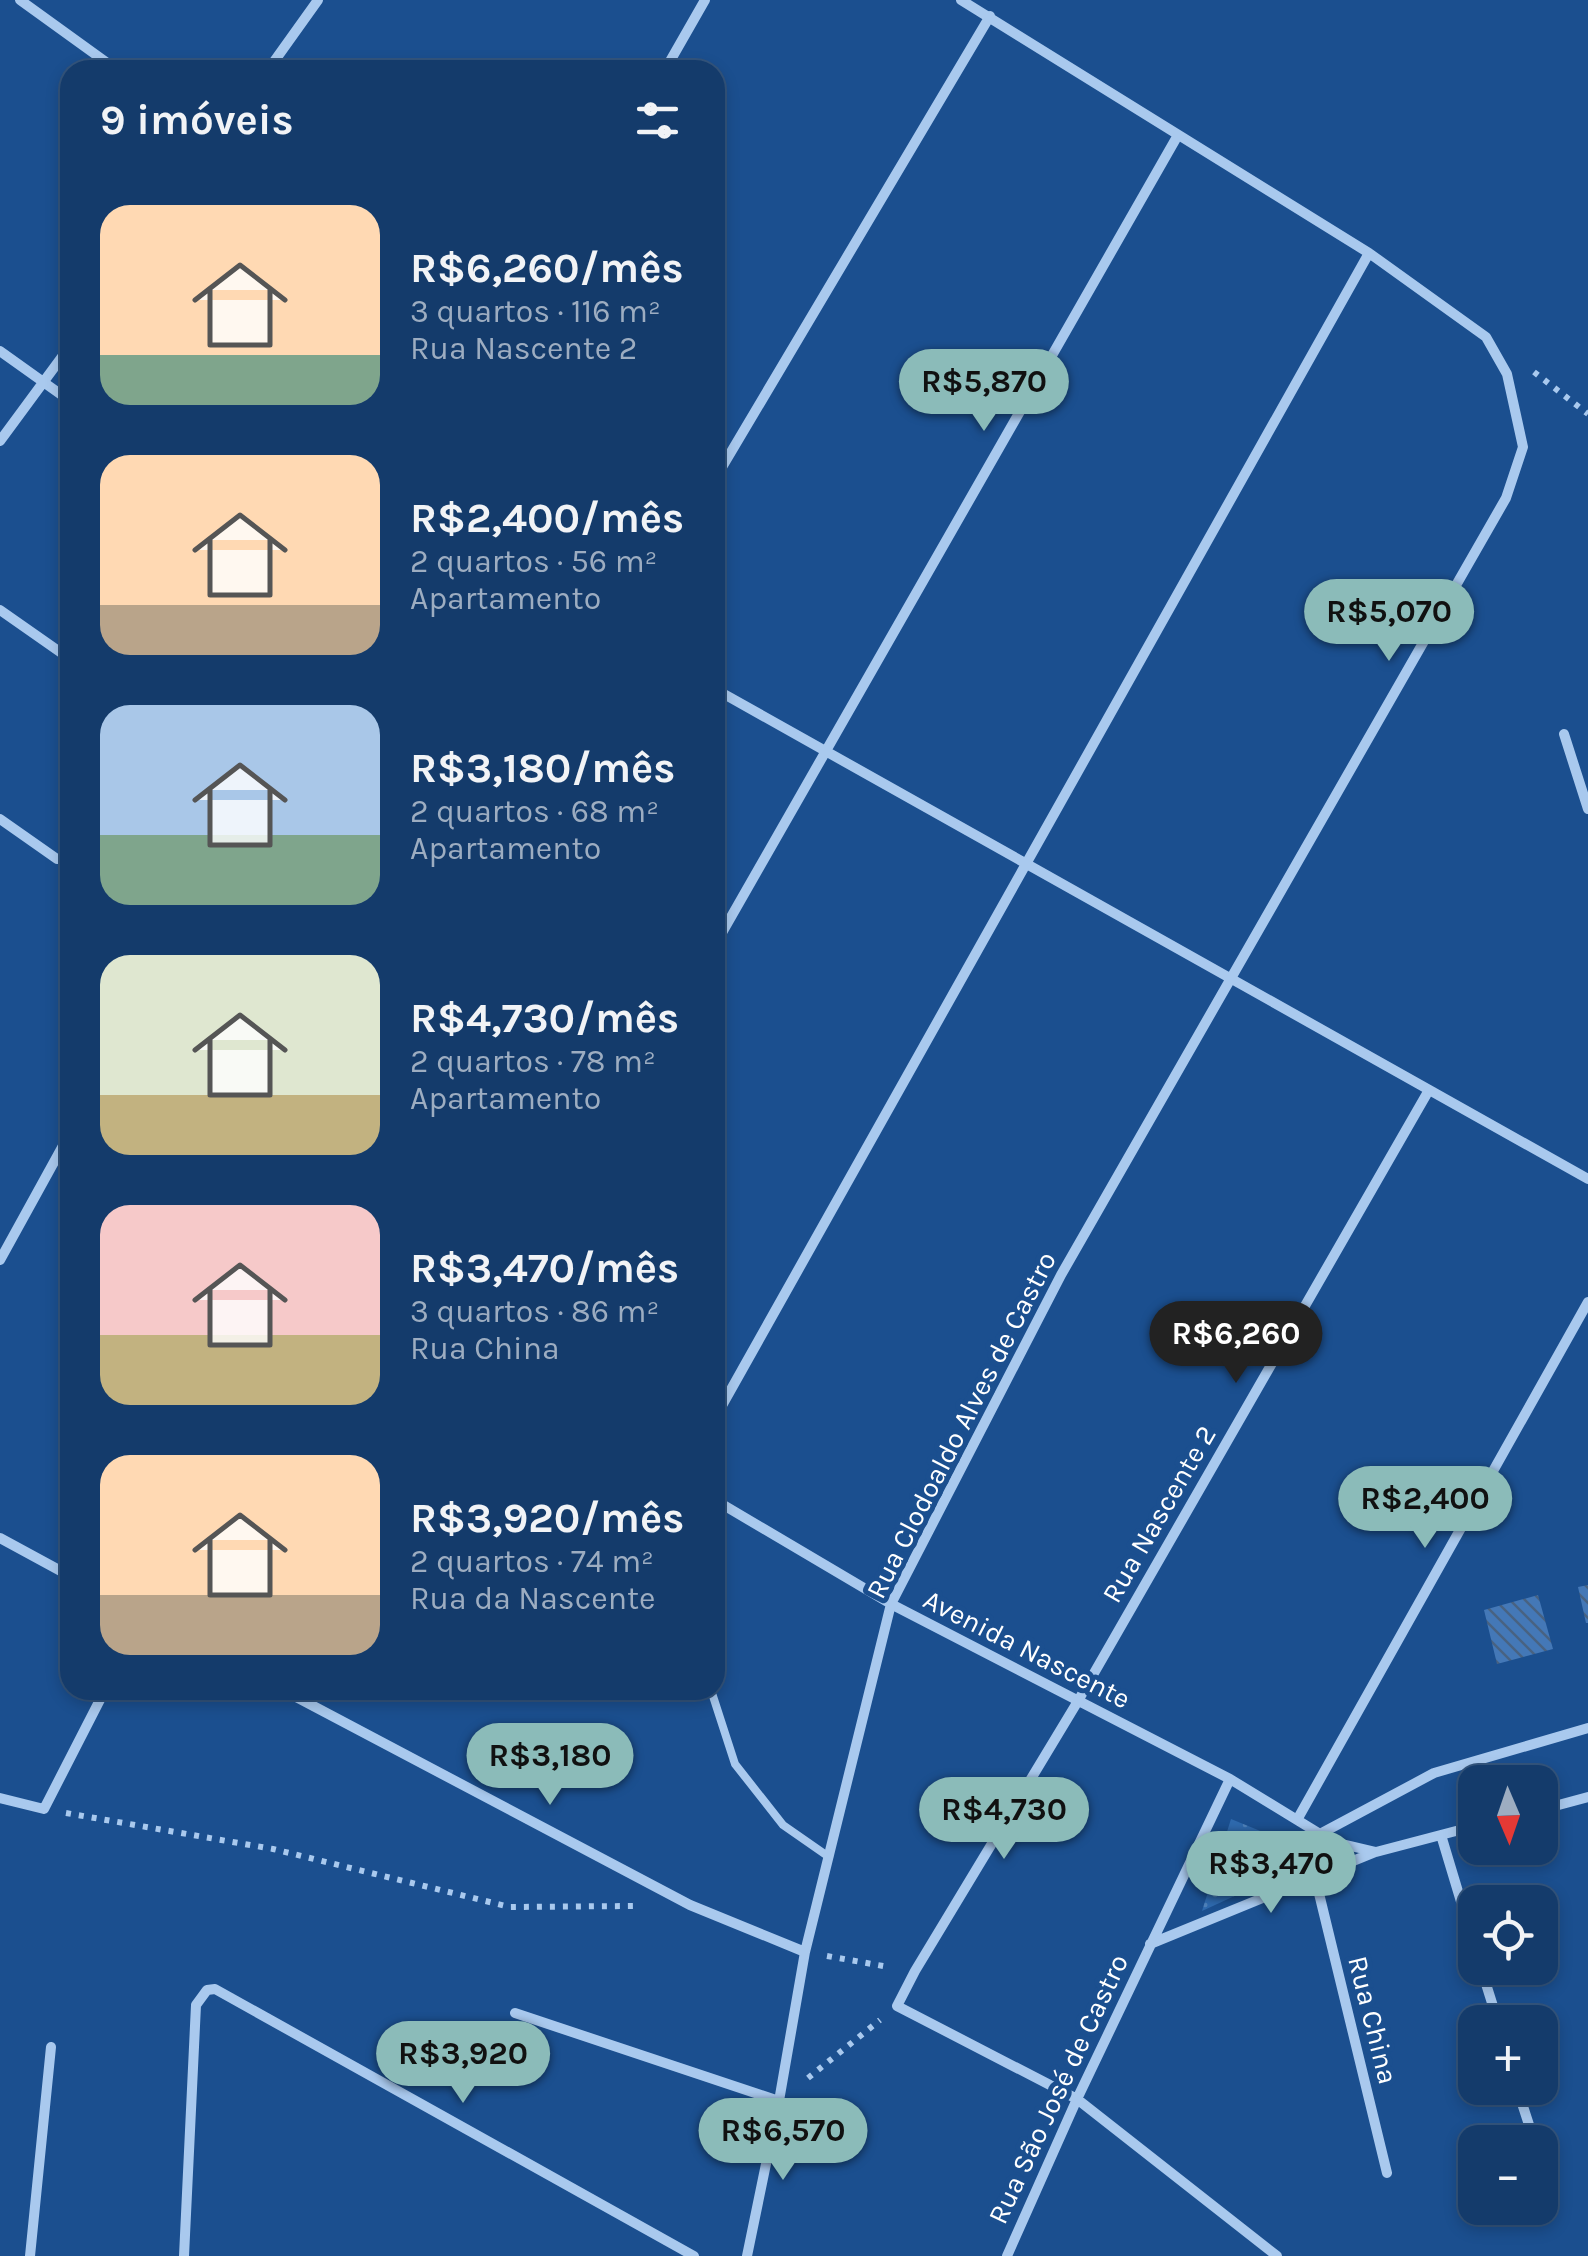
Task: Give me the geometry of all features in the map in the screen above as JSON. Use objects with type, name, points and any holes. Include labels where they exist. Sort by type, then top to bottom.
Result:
[{"type":"street","points":[[20,0],[102,60]]},
{"type":"street","points":[[275,60],[318,0]]},
{"type":"street","name":"Rua Clodoaldo Alves de Castro","points":[[747,2256],[780,2101],[805,1952],[891,1604],[1061,1275],[1506,498],[1522,447],[1507,374],[1486,338],[1369,254],[960,0]]},
{"type":"street","points":[[671,60],[702,5]]},
{"type":"street","points":[[725,462],[990,16]]},
{"type":"street","points":[[725,927],[1178,135]]},
{"type":"street","points":[[725,1400],[1369,254]]},
{"type":"street","points":[[0,350],[60,394]]},
{"type":"street","points":[[0,442],[60,360]]},
{"type":"street","points":[[0,610],[60,652]]},
{"type":"street","points":[[725,695],[1588,1179]]},
{"type":"street","points":[[1564,734],[1588,809]]},
{"type":"street","points":[[0,819],[57,858]]},
{"type":"street","name":"Rua Nascente 2","points":[[898,2006],[1429,1090]]},
{"type":"street","points":[[0,1260],[60,1155]]},
{"type":"street","points":[[1297,1820],[1588,1302]]},
{"type":"street","name":"Avenida Nascente","points":[[725,1506],[891,1604],[1230,1779],[1320,1834],[1376,1852]]},
{"type":"street","points":[[0,1538],[60,1571]]},
{"type":"street","points":[[0,1798],[44,1809],[100,1700]]},
{"type":"street","points":[[302,1700],[690,1905],[805,1952]]},
{"type":"street","points":[[1320,1834],[1434,1774],[1588,1728]]},
{"type":"street","name":"Rua São José de Castro","points":[[1007,2256],[1077,2099],[1230,1779]]},
{"type":"street","points":[[1558,1805],[1588,1797]]},
{"type":"street","points":[[1150,1944],[1376,1852],[1458,1830]]},
{"type":"street","points":[[1440,1835],[1458,1893]]},
{"type":"street","name":"Rua China","points":[[1316,1877],[1388,2173]]},
{"type":"street","points":[[184,2256],[196,2005],[206,1990],[214,1989],[694,2256]]},
{"type":"street","points":[[898,2006],[1077,2099],[1277,2256]]},
{"type":"street","points":[[515,2013],[780,2101]]},
{"type":"street","points":[[30,2256],[51,2047]]},
{"type":"lane","points":[[714,1700],[735,1764],[783,1825],[828,1857]]},
{"type":"path","points":[[1528,368],[1588,414]]},
{"type":"path","points":[[44,1809],[273,1849],[510,1907],[690,1905]]},
{"type":"path","points":[[805,1952],[915,1971]]},
{"type":"path","points":[[780,2101],[898,2006]]},
{"type":"shaded area","points":[[1231,1819],[1321,1856],[1202,1911]]},
{"type":"building","points":[[1588,1585],[1588,1623],[1586,1623],[1578,1587]]},
{"type":"building","points":[[1538,1595],[1553,1649],[1497,1664],[1484,1610]]}]
